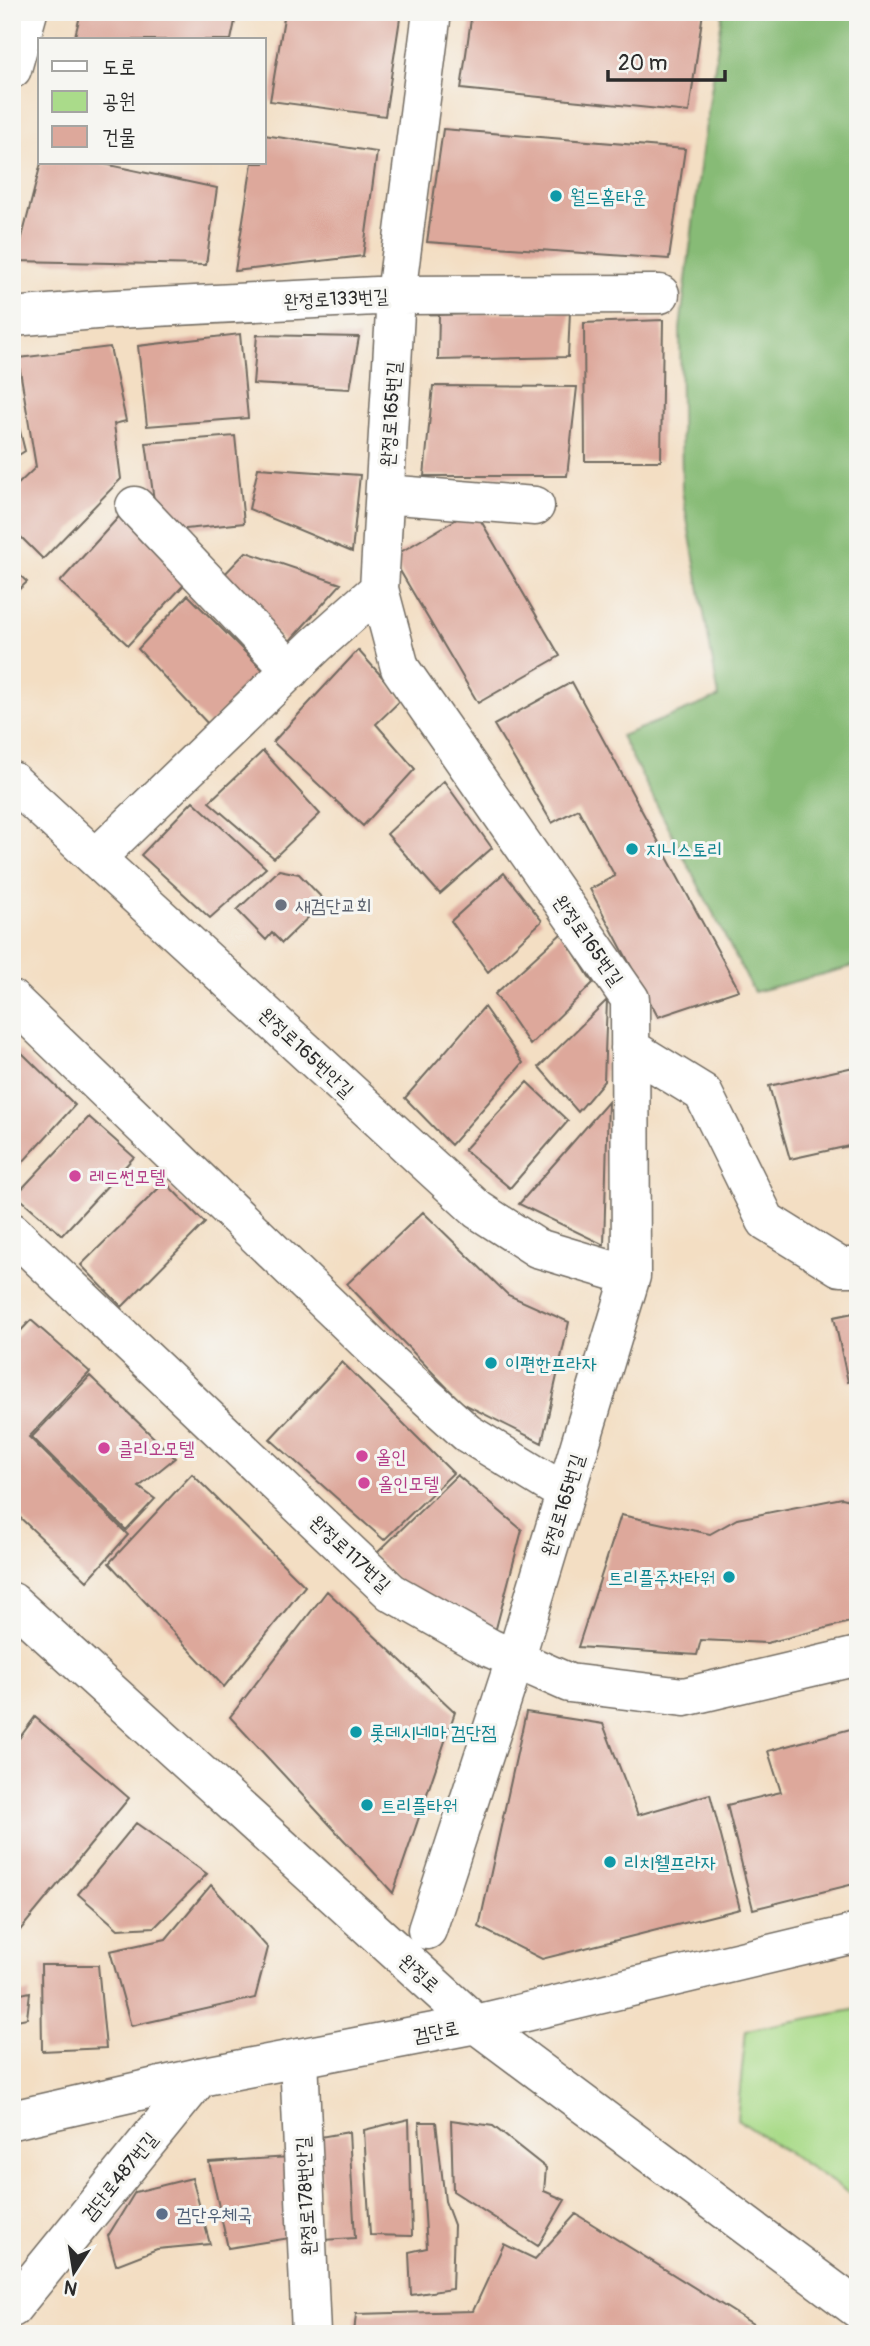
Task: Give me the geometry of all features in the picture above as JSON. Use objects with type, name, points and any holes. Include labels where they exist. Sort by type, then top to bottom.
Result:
[{"type":"street","points":[[12,69],[27,12]]},
{"type":"street","name":"완정로165번길","points":[[427,1930],[515,1660],[631,1276],[630,999],[400,668],[379,589],[397,295],[432,12]]},
{"type":"street","name":"완정로133번길","points":[[12,317],[96,310],[397,295],[660,295]]},
{"type":"street","points":[[385,494],[535,506]]},
{"type":"street","points":[[135,506],[291,670]]},
{"type":"street","points":[[96,858],[316,645],[379,589]]},
{"type":"street","name":"완정로165번안길","points":[[12,780],[478,1210],[537,1248],[631,1276]]},
{"type":"street","points":[[12,1000],[376,1350],[467,1433],[565,1493]]},
{"type":"street","points":[[630,1048],[703,1093],[766,1221],[840,1266],[858,1267]]},
{"type":"street","name":"완정로117번길","points":[[12,1232],[391,1592],[490,1648],[569,1683],[684,1697],[858,1656]]},
{"type":"street","name":"완정로","points":[[12,1602],[476,2024],[858,2309]]},
{"type":"street","name":"검단로","points":[[12,2120],[200,2077],[476,2024],[858,1933]]},
{"type":"street","name":"완정로178번안길","points":[[299,2058],[311,2334]]},
{"type":"street","name":"검단로487번길","points":[[12,2308],[200,2077]]},
{"type":"green space","points":[[723,12],[858,12],[858,965],[754,992],[621,736],[719,697],[682,491],[680,329],[702,151]]},
{"type":"green space","points":[[858,2009],[858,2199],[737,2119],[746,2030]]},
{"type":"building","points":[[81,12],[237,12],[231,38],[74,38]]},
{"type":"building","points":[[285,12],[401,12],[385,116],[270,101]]},
{"type":"building","points":[[472,12],[703,12],[689,112],[461,89]]},
{"type":"building","name":"월드홈타운","points":[[443,129],[685,149],[669,259],[427,242]]},
{"type":"building","points":[[266,135],[377,152],[363,256],[235,271],[252,164],[266,164]]},
{"type":"building","points":[[41,164],[105,164],[217,188],[206,265],[16,261]]},
{"type":"building","points":[[570,311],[568,357],[438,360],[439,315]]},
{"type":"building","points":[[663,320],[661,461],[585,461],[584,323]]},
{"type":"building","points":[[240,334],[248,418],[147,426],[138,346]]},
{"type":"building","points":[[257,335],[359,337],[350,389],[253,384]]},
{"type":"building","points":[[110,347],[126,421],[114,424],[121,479],[43,559],[12,528],[12,490],[36,467],[18,358]]},
{"type":"building","points":[[433,386],[577,387],[567,476],[424,476]]},
{"type":"building","points":[[12,404],[25,451],[12,459]]},
{"type":"building","points":[[235,436],[244,523],[176,530],[155,508],[146,443]]},
{"type":"building","points":[[258,468],[360,475],[352,552],[249,509]]},
{"type":"building","points":[[474,509],[560,656],[478,703],[392,557]]},
{"type":"building","points":[[124,511],[193,575],[128,645],[60,582]]},
{"type":"building","points":[[246,552],[341,584],[287,644],[220,579]]},
{"type":"building","points":[[12,568],[27,582],[12,596]]},
{"type":"building","points":[[188,595],[263,670],[209,725],[138,649]]},
{"type":"building","points":[[358,650],[402,699],[376,724],[415,769],[363,826],[273,742]]},
{"type":"building","name":"지니스토리","points":[[572,682],[739,990],[658,1017],[590,889],[615,876],[578,809],[552,823],[494,725]]},
{"type":"building","points":[[263,751],[320,814],[274,858],[209,802]]},
{"type":"building","points":[[444,781],[492,848],[440,894],[387,834]]},
{"type":"building","points":[[193,801],[266,868],[210,918],[141,855]]},
{"type":"building","name":"새검단교회","points":[[279,870],[299,874],[325,901],[282,943],[272,933],[266,940],[237,910]]},
{"type":"building","points":[[504,873],[542,921],[488,972],[451,921]]},
{"type":"building","points":[[562,933],[593,983],[530,1045],[495,994]]},
{"type":"building","points":[[607,1000],[604,1081],[578,1112],[539,1067]]},
{"type":"building","points":[[484,1007],[523,1063],[451,1145],[405,1098]]},
{"type":"building","points":[[19,1050],[75,1105],[12,1174],[12,1057]]},
{"type":"building","points":[[858,1066],[858,1144],[790,1159],[769,1086]]},
{"type":"building","points":[[527,1082],[568,1121],[510,1188],[464,1150]]},
{"type":"building","points":[[608,1102],[604,1245],[519,1204]]},
{"type":"building","name":"레드썬모텔","points":[[89,1117],[134,1157],[62,1235],[16,1195]]},
{"type":"building","points":[[165,1182],[205,1223],[122,1307],[81,1265]]},
{"type":"building","name":"이편한프라자","points":[[423,1212],[508,1295],[569,1322],[542,1443],[462,1403],[347,1284]]},
{"type":"building","points":[[858,1312],[858,1379],[848,1382],[834,1317]]},
{"type":"building","points":[[31,1320],[90,1372],[29,1437],[128,1535],[87,1581],[12,1510],[12,1340]]},
{"type":"building","name":"올인","points":[[342,1362],[453,1473],[384,1540],[270,1439]]},
{"type":"building","name":"클리오모텔","points":[[90,1376],[175,1458],[139,1487],[155,1499],[126,1530],[32,1437]]},
{"type":"building","points":[[192,1474],[305,1586],[224,1687],[109,1563]]},
{"type":"building","points":[[457,1475],[522,1530],[494,1636],[399,1581],[375,1555]]},
{"type":"building","name":"트리플주차타워","points":[[842,1498],[858,1502],[858,1620],[767,1643],[701,1640],[697,1655],[578,1647],[621,1515],[710,1534],[737,1519]]},
{"type":"building","name":"트리플타워","points":[[327,1591],[455,1712],[393,1893],[230,1717]]},
{"type":"building","name":"리치웰프라자","points":[[526,1712],[603,1724],[638,1815],[710,1794],[740,1909],[542,1959],[479,1927]]},
{"type":"building","points":[[35,1717],[129,1798],[12,1940],[12,1748]]},
{"type":"building","points":[[858,1727],[858,1883],[753,1909],[727,1805],[781,1792],[768,1751]]},
{"type":"building","points":[[136,1823],[207,1874],[155,1927],[118,1929],[78,1894]]},
{"type":"building","points":[[211,1885],[268,1948],[255,1998],[131,2026],[110,1951],[166,1939]]},
{"type":"building","points":[[41,1965],[98,1965],[106,2048],[42,2051]]},
{"type":"building","points":[[30,1992],[27,2018],[12,2021],[12,1996]]},
{"type":"building","points":[[409,2119],[412,2236],[370,2235],[364,2130]]},
{"type":"building","points":[[451,2120],[493,2126],[546,2168],[544,2191],[565,2200],[538,2246],[453,2191]]},
{"type":"building","points":[[419,2122],[436,2122],[445,2201],[454,2225],[452,2289],[411,2295],[409,2252],[427,2248]]},
{"type":"building","points":[[349,2132],[355,2238],[323,2240],[320,2137]]},
{"type":"building","points":[[290,2157],[290,2238],[228,2248],[209,2162]]},
{"type":"building","name":"검단우체국","points":[[192,2178],[210,2244],[157,2249],[116,2265],[108,2236],[135,2192]]},
{"type":"building","points":[[576,2214],[769,2334],[354,2334],[356,2314],[473,2311],[504,2244],[535,2259]]},
{"type":"place","name":"월드홈타운","points":[[556,196]]},
{"type":"place","name":"지니스토리","points":[[632,849]]},
{"type":"place","name":"새검단교회","points":[[281,905]]},
{"type":"place","name":"레드썬모텔","points":[[75,1176]]},
{"type":"place","name":"이편한프라자","points":[[491,1363]]},
{"type":"place","name":"클리오모텔","points":[[104,1448]]},
{"type":"place","name":"올인","points":[[362,1456]]},
{"type":"place","name":"올인모텔","points":[[364,1483]]},
{"type":"place","name":"트리플주차타워","points":[[729,1577]]},
{"type":"place","name":"롯데시네마 검단점","points":[[356,1732]]},
{"type":"place","name":"트리플타워","points":[[367,1805]]},
{"type":"place","name":"리치웰프라자","points":[[610,1862]]},
{"type":"place","name":"검단우체국","points":[[162,2214]]}]
